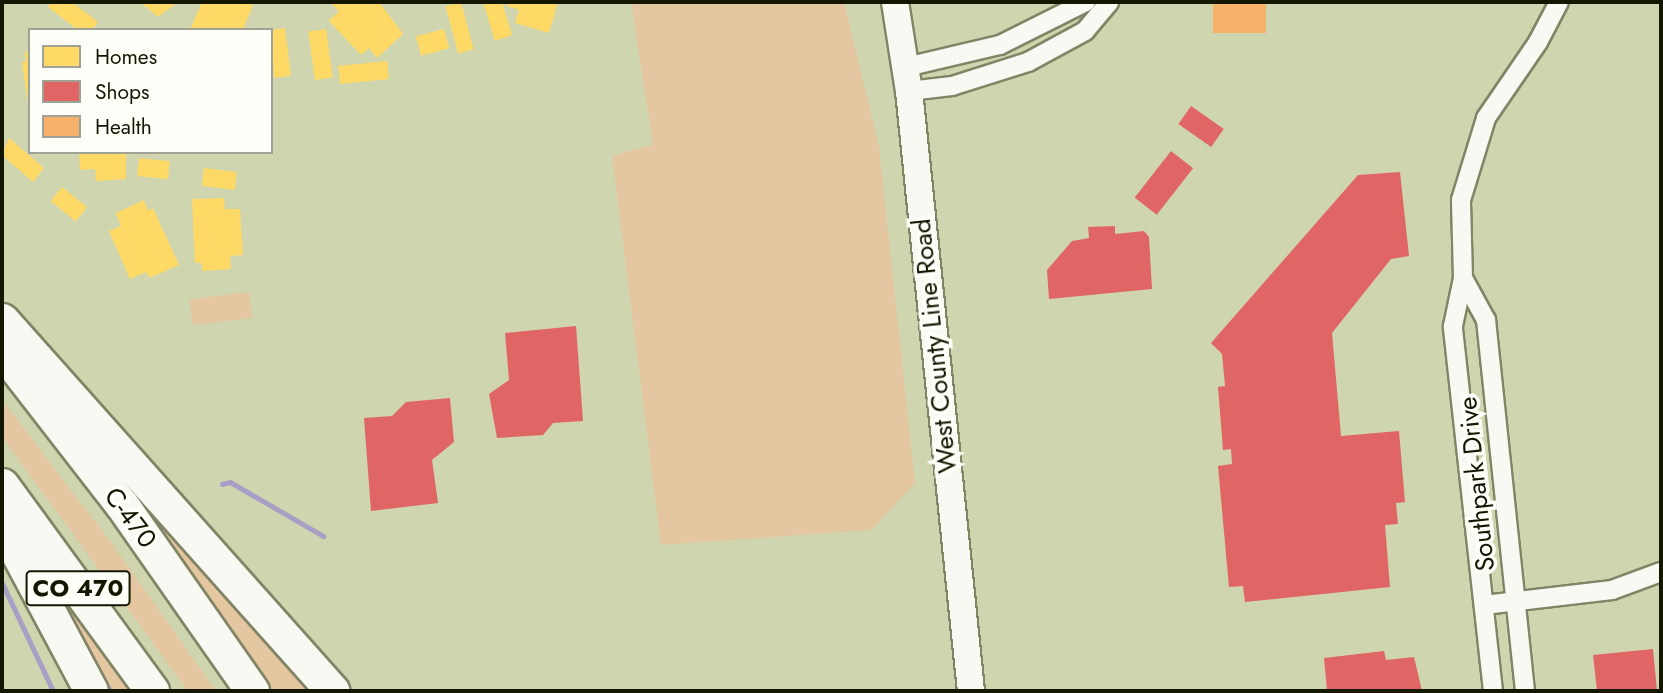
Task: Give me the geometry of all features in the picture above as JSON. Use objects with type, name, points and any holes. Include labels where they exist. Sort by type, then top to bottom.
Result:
[{"type":"highway","points":[[2,320],[333,691]]},
{"type":"highway","name":"C-470","points":[[2,351],[122,505],[252,691]]},
{"type":"highway","name":"CO 470","points":[[2,485],[152,691]]},
{"type":"highway","points":[[2,524],[91,691]]},
{"type":"main road","name":"West County Line Road","points":[[895,2],[907,79],[971,691]]},
{"type":"street","points":[[907,79],[1000,45],[1086,2]]},
{"type":"street","points":[[907,79],[951,86],[1028,62],[1085,31],[1109,2]]},
{"type":"street","name":"Southpark Drive","points":[[1493,691],[1453,326],[1463,278],[1461,200],[1472,152],[1494,102],[1538,42],[1559,2]]},
{"type":"street","name":"Southpark Drive","points":[[1463,278],[1486,320],[1525,691]]},
{"type":"street","points":[[1484,605],[1612,590],[1661,572]]},
{"type":"shaded area","points":[[631,2],[844,2],[879,147],[915,483],[871,530],[661,545],[612,156],[653,145]]},
{"type":"shaded area","points":[[249,292],[252,318],[193,325],[189,299]]},
{"type":"shaded area","points":[[2,400],[110,541],[216,691],[188,691],[2,437]]},
{"type":"shaded area","points":[[137,489],[316,691],[273,691],[133,492]]},
{"type":"shaded area","points":[[65,600],[130,691],[104,691],[60,603]]},
{"type":"building: Homes","points":[[52,2],[72,2],[98,22],[94,28],[75,28],[48,7]]},
{"type":"building: Homes","points":[[140,2],[178,2],[158,17]]},
{"type":"building: Homes","points":[[202,2],[246,2],[253,5],[244,28],[191,28]]},
{"type":"building: Homes","points":[[330,2],[379,2],[403,34],[377,58],[369,48],[361,55],[329,21],[339,11]]},
{"type":"building: Homes","points":[[461,2],[474,49],[458,53],[446,6]]},
{"type":"building: Homes","points":[[483,2],[502,2],[512,35],[495,41]]},
{"type":"building: Homes","points":[[508,2],[558,2],[549,33],[515,23],[519,10],[507,6]]},
{"type":"building: Homes","points":[[285,28],[291,76],[274,78],[273,30]]},
{"type":"building: Homes","points":[[326,29],[333,78],[315,80],[308,32]]},
{"type":"building: Homes","points":[[444,29],[449,48],[421,56],[416,37]]},
{"type":"building: Homes","points":[[28,51],[28,102],[22,62],[26,62],[25,52]]},
{"type":"building: Homes","points":[[387,61],[389,79],[340,84],[338,66]]},
{"type":"building: Homes","points":[[9,138],[44,168],[33,182],[2,155]]},
{"type":"building: Homes","points":[[79,154],[126,154],[126,179],[96,181],[95,169],[80,170]]},
{"type":"building: Homes","points":[[139,158],[170,161],[168,179],[137,176]]},
{"type":"building: Homes","points":[[204,168],[237,172],[235,190],[202,186]]},
{"type":"building: Homes","points":[[62,187],[87,207],[76,221],[51,201]]},
{"type":"building: Homes","points":[[224,198],[225,209],[240,209],[243,255],[230,256],[231,269],[202,271],[202,263],[195,263],[192,199]]},
{"type":"building: Homes","points":[[144,200],[148,211],[153,208],[179,265],[149,278],[146,272],[130,279],[109,231],[121,226],[116,213]]},
{"type":"building: Shops","points":[[1191,106],[1224,129],[1211,147],[1178,124]]},
{"type":"building: Shops","points":[[1171,151],[1193,168],[1157,215],[1135,197]]},
{"type":"building: Shops","points":[[1400,172],[1409,256],[1391,259],[1332,333],[1341,436],[1399,431],[1405,502],[1396,503],[1398,524],[1385,525],[1390,587],[1245,602],[1243,586],[1229,587],[1218,466],[1232,464],[1231,449],[1223,450],[1218,387],[1225,386],[1222,354],[1211,343],[1358,175]]},
{"type":"building: Shops","points":[[1115,226],[1115,234],[1144,231],[1149,237],[1152,289],[1049,299],[1047,270],[1072,241],[1089,238],[1088,227]]},
{"type":"building: Shops","points":[[576,326],[583,421],[553,423],[543,435],[497,438],[489,394],[509,380],[505,333]]},
{"type":"building: Shops","points":[[450,398],[454,442],[432,460],[438,503],[371,511],[364,418],[392,416],[406,402]]},
{"type":"building: Shops","points":[[1653,649],[1657,691],[1597,691],[1593,655]]},
{"type":"building: Shops","points":[[1384,651],[1386,660],[1414,657],[1422,691],[1327,691],[1324,658]]},
{"type":"building: Health","points":[[1213,2],[1266,2],[1266,33],[1213,33]]},
{"type":"waterway","points":[[222,484],[230,482],[323,536]]},
{"type":"waterway","points":[[2,583],[53,691]]},
{"type":"waterway","points":[[108,687],[110,691]]}]
